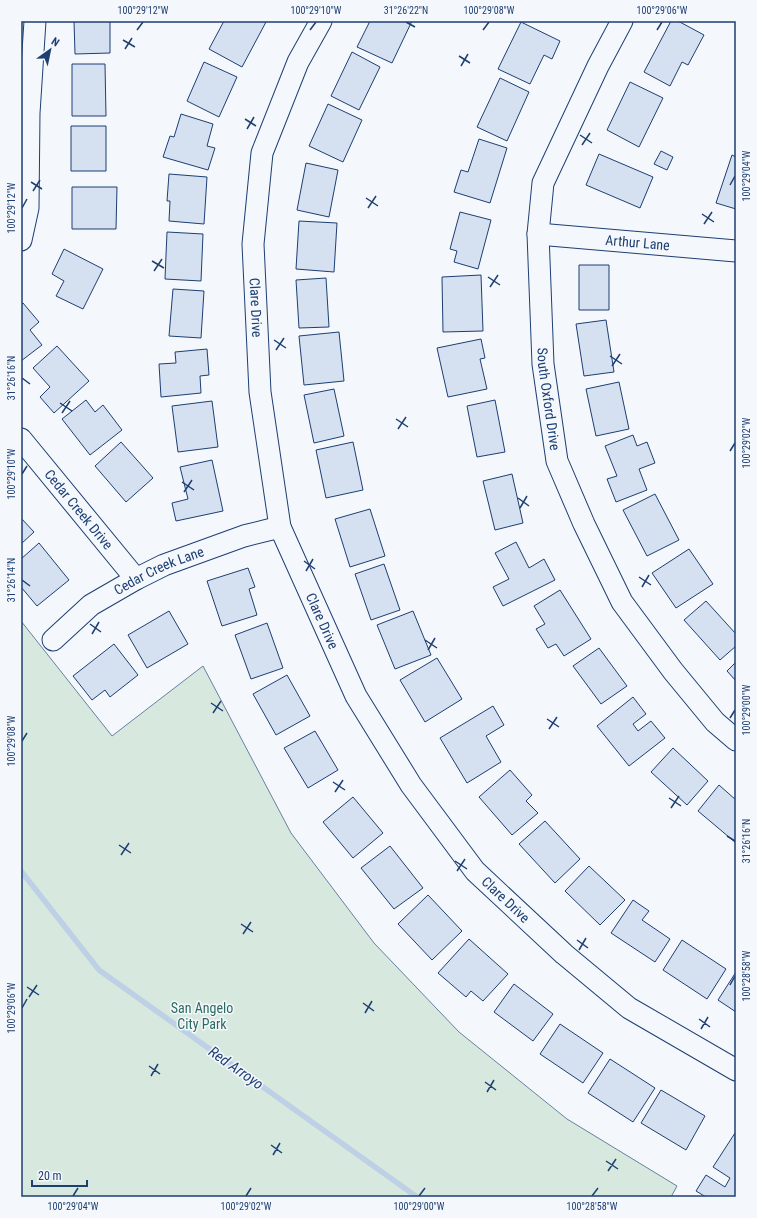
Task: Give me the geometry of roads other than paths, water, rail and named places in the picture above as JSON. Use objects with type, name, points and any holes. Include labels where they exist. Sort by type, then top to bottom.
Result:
[{"type":"street","points":[[21,240],[28,208],[29,113],[35,21]]},
{"type":"street","name":"Clare Drive","points":[[321,21],[298,62],[262,153],[253,244],[260,392],[280,527],[356,696],[411,786],[475,871],[564,954],[629,1008],[736,1070]]},
{"type":"street","name":"South Oxford Drive","points":[[622,21],[598,66],[543,183],[538,234],[543,364],[557,461],[584,524],[622,602],[673,671],[715,722],[736,740]]},
{"type":"street","name":"Arthur Lane","points":[[538,234],[736,251]]},
{"type":"street","name":"Cedar Creek Drive","points":[[21,439],[136,579]]},
{"type":"street","name":"Cedar Creek Lane","points":[[53,640],[91,605],[164,565],[244,536],[280,527]]},
{"type":"waterway","name":"Red Arroyo","points":[[21,871],[99,970],[417,1197]]},
{"type":"park label","name":"San Angelo City Park","points":[[202,1016]]}]
